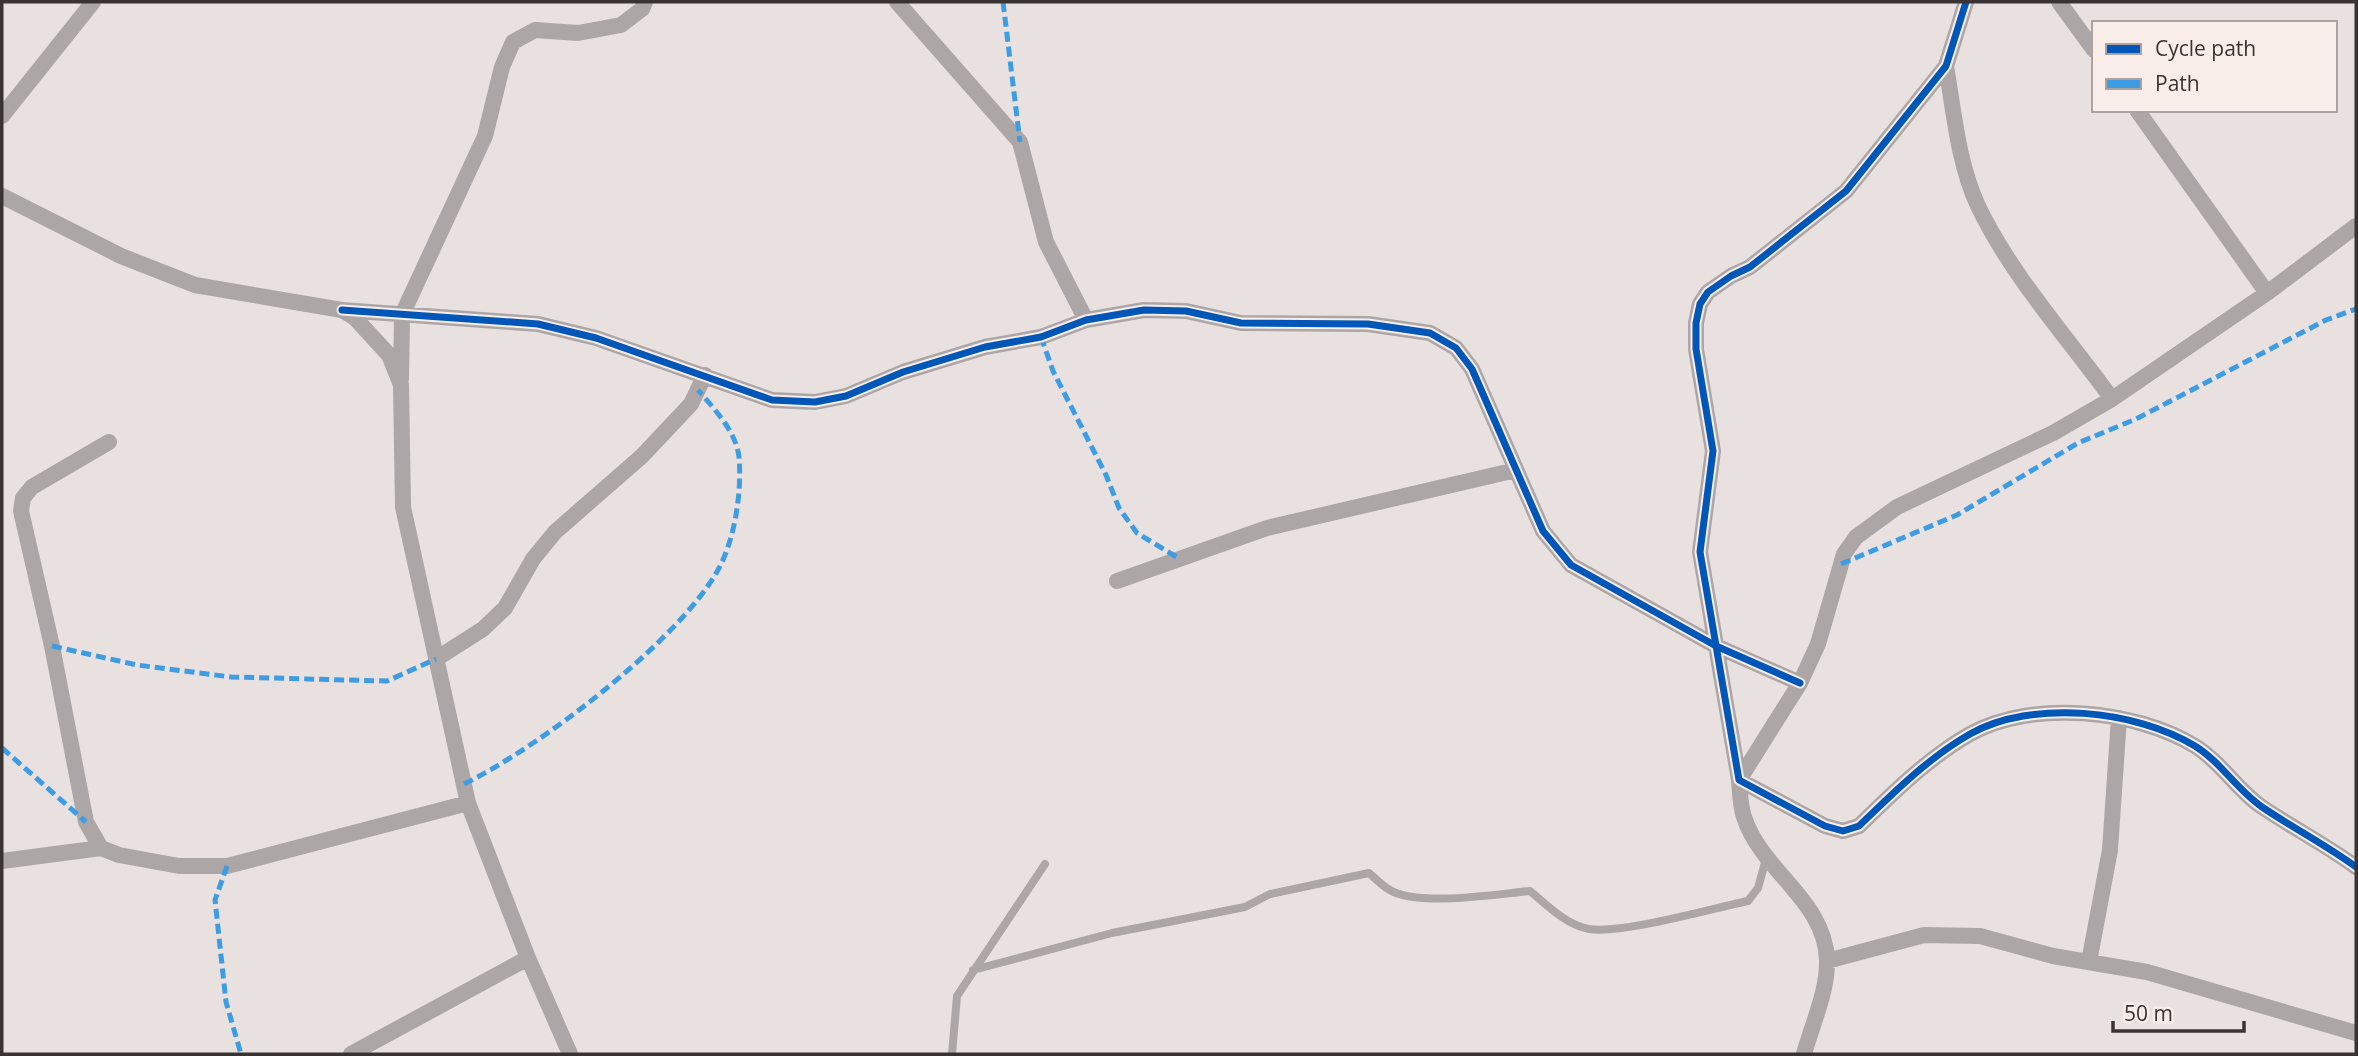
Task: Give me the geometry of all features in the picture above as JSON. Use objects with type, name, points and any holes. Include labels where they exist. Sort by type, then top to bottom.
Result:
[{"type":"street","points":[[2,116],[93,2]]},
{"type":"street","points":[[570,1054],[527,958],[468,803],[403,507],[402,315],[485,136],[502,67],[513,42],[535,30],[578,33],[621,25],[642,9],[645,2]]},
{"type":"street","points":[[897,2],[1020,142],[1046,242],[1086,320]]},
{"type":"street","points":[[1804,1054],[1827,961],[1821,925],[1767,856],[1744,818],[1700,552],[1713,451],[1696,349],[1696,323],[1700,304],[1708,292],[1750,267],[1846,191],[1946,66],[1966,2]]},
{"type":"street","points":[[2059,2],[2092,47]]},
{"type":"street","points":[[1946,66],[1960,148],[1977,204],[1997,240],[2112,399]]},
{"type":"street","points":[[2138,112],[2267,293]]},
{"type":"street","points":[[3,200],[121,256],[195,285],[342,310],[538,324],[596,338],[772,400],[815,402],[846,396],[903,372],[985,347],[1041,337],[1086,320],[1144,310],[1186,311],[1241,323],[1368,324],[1430,333],[1456,348],[1472,369],[1543,531],[1571,565],[1716,646],[1800,683]]},
{"type":"street","points":[[1739,780],[1800,683],[1818,644],[1844,554],[1856,537],[1897,508],[2053,433],[2112,399],[2267,293],[2356,226]]},
{"type":"street","points":[[342,310],[355,318],[390,355],[401,385]]},
{"type":"street","points":[[436,659],[483,629],[505,608],[533,559],[548,541],[659,439],[691,404],[705,375]]},
{"type":"street","points":[[101,848],[86,822],[52,646],[21,511],[23,498],[32,487],[109,442]]},
{"type":"street","points":[[1117,581],[1267,528],[1516,470]]},
{"type":"street","points":[[1739,780],[1825,826],[1843,831],[1859,826],[1937,756],[1992,724],[2053,713],[2119,718],[2175,734],[2199,748],[2239,789],[2263,808],[2356,867]]},
{"type":"street","points":[[2089,962],[2110,850],[2119,718]]},
{"type":"street","points":[[2,861],[101,848],[119,855],[179,866],[227,866],[468,803]]},
{"type":"street","points":[[1827,961],[1924,935],[1951,933],[1980,936],[2053,956],[2147,972],[2356,1033]]},
{"type":"street","points":[[351,1054],[527,958]]},
{"type":"lane","points":[[973,970],[1112,933],[1245,907],[1270,894],[1369,873],[1391,891],[1415,897],[1451,898],[1530,891],[1567,921],[1588,929],[1619,927],[1748,901],[1758,888],[1767,856]]},
{"type":"lane","points":[[952,1054],[957,996],[1045,864]]},
{"type":"marked path","points":[[1003,2],[1020,142]]},
{"type":"marked path","points":[[1841,564],[1957,515],[2078,443],[2136,419],[2326,320],[2356,309]]},
{"type":"marked path","points":[[1041,337],[1053,371],[1106,475],[1119,508],[1137,533],[1180,559]]},
{"type":"marked path","points":[[464,784],[529,746],[603,691],[671,629],[698,599],[718,570],[729,544],[736,515],[739,457],[729,429],[698,390]]},
{"type":"marked path","points":[[52,646],[137,665],[231,677],[387,681],[436,659]]},
{"type":"marked path","points":[[2,748],[86,822]]},
{"type":"marked path","points":[[227,866],[215,900],[226,1002],[241,1054]]},
{"type":"cycle path","points":[[1966,2],[1946,66],[1846,191],[1750,267],[1708,292],[1700,304],[1696,323],[1696,349],[1713,451],[1700,552],[1739,780],[1825,826],[1843,831],[1859,826],[1912,777],[1955,743],[1995,723],[2023,716],[2053,713],[2114,717],[2144,724],[2195,746],[2262,807],[2356,867]]},
{"type":"cycle path","points":[[342,310],[538,324],[596,338],[772,400],[815,402],[846,396],[903,372],[985,347],[1041,337],[1086,320],[1144,310],[1186,311],[1241,323],[1368,324],[1430,333],[1456,348],[1472,369],[1543,531],[1571,565],[1716,646],[1800,683]]}]
